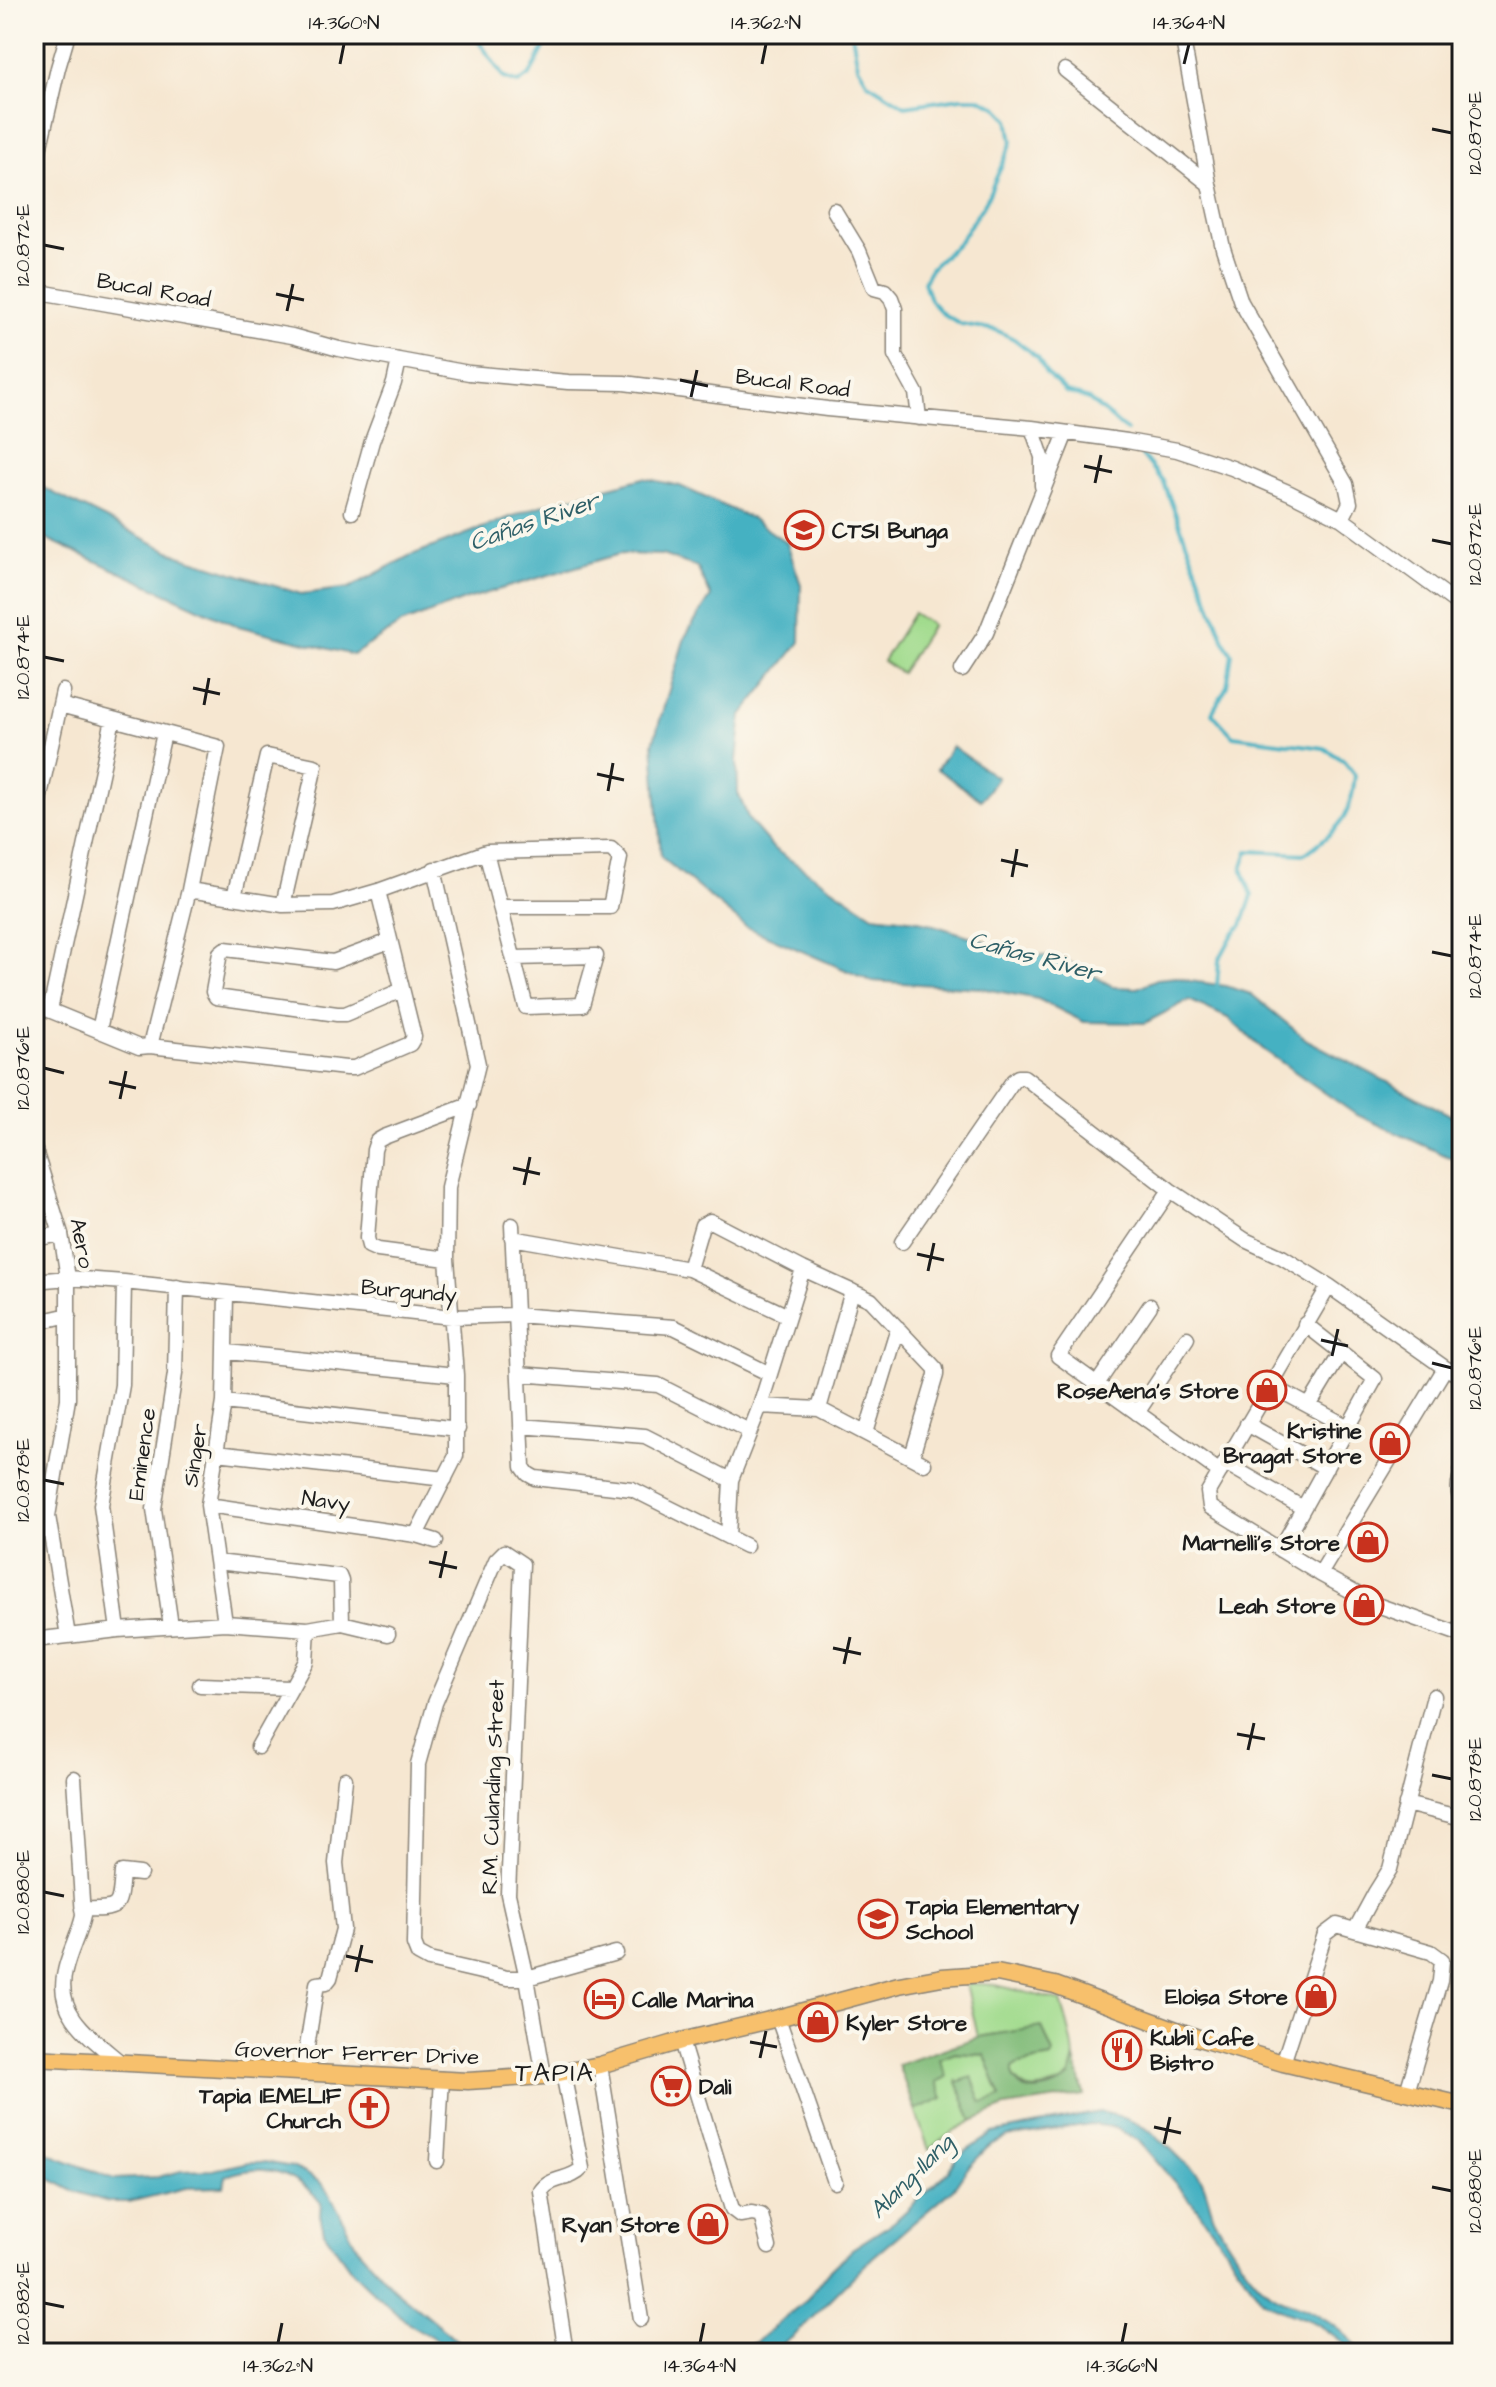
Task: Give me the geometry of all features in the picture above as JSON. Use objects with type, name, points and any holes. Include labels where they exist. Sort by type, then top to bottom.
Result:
[{"type":"main road","name":"Governor Ferrer Drive","points":[[34,2058],[468,2081],[544,2076],[600,2065],[899,1985],[942,1977],[997,1973],[1055,1985],[1198,2038],[1283,2063],[1462,2105]]},
{"type":"street","points":[[34,172],[68,34]]},
{"type":"street","points":[[1182,34],[1223,248],[1241,302],[1346,484],[1350,503],[1342,519]]},
{"type":"street","points":[[1065,70],[1209,184]]},
{"type":"street","points":[[834,210],[859,251],[874,288],[885,291],[891,298],[895,309],[895,355],[916,393],[919,418]]},
{"type":"street","name":"Bucal Road","points":[[34,291],[292,336],[339,349],[469,373],[568,382],[624,383],[919,418],[1032,428],[1182,452],[1232,468],[1342,519],[1462,607]]},
{"type":"street","points":[[352,512],[399,360]]},
{"type":"street","points":[[1032,428],[1042,457],[1042,491]]},
{"type":"street","points":[[962,670],[986,633],[1066,433]]},
{"type":"street","points":[[34,823],[62,698],[113,719],[218,747],[189,890],[150,1046]]},
{"type":"street","points":[[50,1010],[113,719]]},
{"type":"street","points":[[99,1030],[164,733]]},
{"type":"street","points":[[234,897],[267,756],[315,766],[283,905]]},
{"type":"street","points":[[189,890],[283,905],[333,904],[486,852],[611,849],[620,858],[610,907],[500,907]]},
{"type":"street","points":[[486,852],[526,1007],[582,1005],[596,956],[514,958]]},
{"type":"street","points":[[416,1535],[456,1456],[456,1375],[447,1259],[448,1187],[478,1064],[434,869]]},
{"type":"street","points":[[34,1004],[139,1047],[354,1068],[410,1044],[414,1037],[378,891]]},
{"type":"street","points":[[390,941],[333,962],[225,949],[220,953],[213,992],[216,997],[345,1014],[402,990]]},
{"type":"street","points":[[902,1242],[1013,1081],[1024,1077],[1170,1190],[1245,1240],[1282,1257],[1329,1286],[1445,1368],[1462,1376]]},
{"type":"street","points":[[447,1259],[378,1250],[369,1246],[367,1238],[374,1150],[377,1141],[384,1137],[469,1105]]},
{"type":"street","name":"Aero","points":[[34,1147],[61,1234],[68,1278],[68,1399],[48,1516],[68,1636]]},
{"type":"street","points":[[1170,1190],[1058,1356],[1137,1413],[1222,1467],[1303,1508]]},
{"type":"street","points":[[689,1269],[702,1225],[710,1221],[871,1300],[936,1369],[918,1460],[819,1409],[760,1406]]},
{"type":"street","points":[[746,1546],[632,1489],[535,1478],[528,1474],[523,1467],[512,1232],[689,1269],[788,1316]]},
{"type":"street","points":[[34,1239],[61,1234]]},
{"type":"street","points":[[728,1537],[731,1480],[760,1406],[803,1269]]},
{"type":"street","name":"Burgundy","points":[[34,1281],[68,1278],[124,1282],[452,1317],[516,1315],[674,1327],[770,1374]]},
{"type":"street","points":[[118,1630],[101,1505],[122,1385],[124,1282]]},
{"type":"street","points":[[1329,1286],[1208,1492],[1210,1507],[1377,1605],[1462,1635]]},
{"type":"street","name":"Eminence","points":[[171,1626],[154,1509],[175,1374],[177,1287]]},
{"type":"street","points":[[819,1409],[852,1291]]},
{"type":"street","name":"Singer","points":[[225,1623],[208,1505],[224,1402],[226,1294]]},
{"type":"street","points":[[1097,1384],[1150,1306]]},
{"type":"street","points":[[34,1323],[69,1315]]},
{"type":"street","points":[[1280,1550],[1375,1379],[1305,1324]]},
{"type":"street","points":[[866,1433],[898,1328]]},
{"type":"street","points":[[1137,1413],[1187,1338]]},
{"type":"street","points":[[227,1352],[456,1375]]},
{"type":"street","points":[[1309,1406],[1341,1353]]},
{"type":"street","points":[[1320,1574],[1445,1368]]},
{"type":"street","points":[[519,1374],[658,1385],[749,1431]]},
{"type":"street","points":[[1270,1385],[1348,1427]]},
{"type":"street","points":[[224,1402],[458,1429]]},
{"type":"street","points":[[1247,1424],[1326,1468]]},
{"type":"street","points":[[521,1426],[645,1436],[731,1480]]},
{"type":"street","points":[[217,1453],[445,1479]]},
{"type":"street","points":[[1462,1470],[1458,1487],[1462,1503]]},
{"type":"street","name":"Navy","points":[[208,1505],[416,1535],[436,1541]]},
{"type":"street","name":"R.M. Culanding Street","points":[[527,1978],[507,1978],[429,1960],[418,1954],[414,1944],[418,1764],[435,1703],[496,1560],[504,1552],[522,1564],[508,1894],[527,1978],[544,2076]]},
{"type":"street","points":[[217,1562],[339,1576],[342,1623]]},
{"type":"street","points":[[34,1640],[118,1630],[225,1623],[308,1629],[342,1623],[388,1634]]},
{"type":"street","points":[[258,1747],[306,1661],[308,1629]]},
{"type":"street","points":[[200,1685],[291,1688]]},
{"type":"street","points":[[1355,1930],[1390,1869],[1434,1696]]},
{"type":"street","points":[[74,1778],[82,1909],[80,1931],[64,1972],[65,2007],[78,2026],[121,2063]]},
{"type":"street","points":[[303,2072],[317,1984],[326,1983],[330,1978],[342,1939],[343,1917],[336,1863],[345,1779]]},
{"type":"street","points":[[1406,1804],[1462,1818]]},
{"type":"street","points":[[82,1909],[109,1910],[116,1906],[122,1872],[140,1874]]},
{"type":"street","points":[[1283,2063],[1325,1934],[1337,1925],[1431,1952],[1442,1960],[1440,1981],[1407,2092]]},
{"type":"street","points":[[527,1978],[616,1953]]},
{"type":"street","points":[[778,2018],[835,2182]]},
{"type":"street","points":[[681,2041],[732,2209],[740,2215],[761,2215],[769,2247]]},
{"type":"street","points":[[600,2065],[641,2319]]},
{"type":"street","points":[[563,2073],[582,2168],[573,2176],[545,2185],[541,2191],[566,2353]]},
{"type":"street","points":[[437,2161],[442,2079]]},
{"type":"green space","points":[[913,613],[932,625],[901,673],[883,661]]},
{"type":"green space","points":[[966,1983],[996,1985],[1061,2001],[1074,2062],[1067,2079],[1039,2089],[1020,2084],[1013,2077],[1013,2068],[1051,2058],[1053,2054],[1042,2027],[978,2037]]},
{"type":"green space","points":[[1042,2027],[1053,2054],[1051,2058],[1019,2064],[1013,2068],[1013,2077],[1027,2090],[1050,2088],[1069,2077],[1075,2058],[1084,2095],[1005,2107],[972,2121],[957,2082],[972,2077],[982,2103],[1001,2097],[985,2055],[955,2053],[940,2059],[947,2077],[936,2082],[943,2098],[915,2110],[898,2065],[978,2037]]},
{"type":"green space","points":[[955,2053],[985,2055],[1001,2098],[982,2103],[958,2082],[972,2121],[929,2150],[915,2110],[942,2098],[936,2082],[939,2059]]},
{"type":"water","name":"Cañas River","points":[[643,478],[680,486],[751,518],[787,543],[801,585],[800,642],[742,715],[737,760],[738,793],[749,820],[774,849],[873,915],[917,920],[1030,955],[1060,957],[1114,987],[1137,988],[1157,979],[1177,977],[1251,994],[1307,1040],[1462,1121],[1462,1163],[1355,1114],[1264,1050],[1228,1018],[1189,1000],[1145,1023],[1084,1022],[1038,999],[981,988],[871,981],[746,927],[661,857],[653,743],[685,637],[711,596],[697,567],[662,555],[620,554],[467,599],[401,624],[353,655],[238,626],[34,533],[34,483],[179,556],[301,594],[349,588],[409,556],[537,507]]},
{"type":"water","points":[[952,746],[997,778],[981,800],[937,769]]},
{"type":"water","points":[[1100,2112],[1125,2118],[1145,2128],[1194,2170],[1200,2177],[1219,2226],[1256,2280],[1276,2297],[1323,2318],[1364,2353],[1354,2353],[1317,2324],[1262,2300],[1195,2206],[1138,2140],[1113,2127],[1090,2124],[1007,2137],[990,2145],[953,2189],[873,2257],[794,2336],[770,2353],[734,2353],[756,2342],[807,2299],[827,2273],[852,2249],[894,2222],[947,2173],[959,2156],[993,2133]]},
{"type":"water","points":[[34,2148],[114,2179],[158,2177],[249,2162],[292,2167],[307,2174],[330,2194],[358,2249],[393,2288],[457,2340],[468,2353],[452,2353],[409,2324],[367,2286],[351,2270],[324,2232],[321,2203],[301,2183],[290,2177],[279,2172],[254,2170],[226,2176],[224,2187],[186,2188],[129,2202],[108,2202],[71,2190],[34,2170]]},
{"type":"waterway","points":[[474,34],[504,78],[518,83],[530,75],[551,34]]},
{"type":"waterway","points":[[852,34],[858,66],[868,83],[905,106],[978,98],[996,106],[1008,119],[1012,142],[986,201],[959,242],[930,269],[924,282],[930,300],[943,314],[961,324],[996,330],[1014,339],[1038,358],[1046,373],[1066,392],[1088,399],[1127,431]]},
{"type":"waterway","points":[[1141,454],[1163,481],[1225,643],[1232,654],[1227,686],[1212,713],[1233,736],[1324,748],[1343,760],[1355,775],[1350,803],[1341,822],[1305,854],[1248,851],[1242,869],[1252,896],[1242,925],[1233,934],[1219,960],[1217,987]]},
{"type":"place","name":"CTSI Bunga","points":[[804,530]]},
{"type":"place","name":"RoseAena's Store","points":[[1267,1390]]},
{"type":"place","name":"Kristine Bragat Store","points":[[1390,1443]]},
{"type":"place","name":"Marnelli's Store","points":[[1368,1542]]},
{"type":"place","name":"Leah Store","points":[[1364,1605]]},
{"type":"place","name":"Tapia Elementary School","points":[[878,1919]]},
{"type":"place","name":"Eloisa Store","points":[[1316,1996]]},
{"type":"place","name":"Calle Marina","points":[[604,1999]]},
{"type":"place","name":"Kyler Store","points":[[818,2022]]},
{"type":"place","name":"Kubli Cafe Bistro","points":[[1122,2050]]},
{"type":"place","name":"Dali","points":[[671,2086]]},
{"type":"place","name":"Tapia IEMELIF Church","points":[[369,2108]]},
{"type":"place","name":"Ryan Store","points":[[708,2224]]},
{"type":"district","name":"TAPIA","points":[[555,2072]]},
{"type":"water label","name":"Alang-Ilang","points":[[911,2176]]}]
